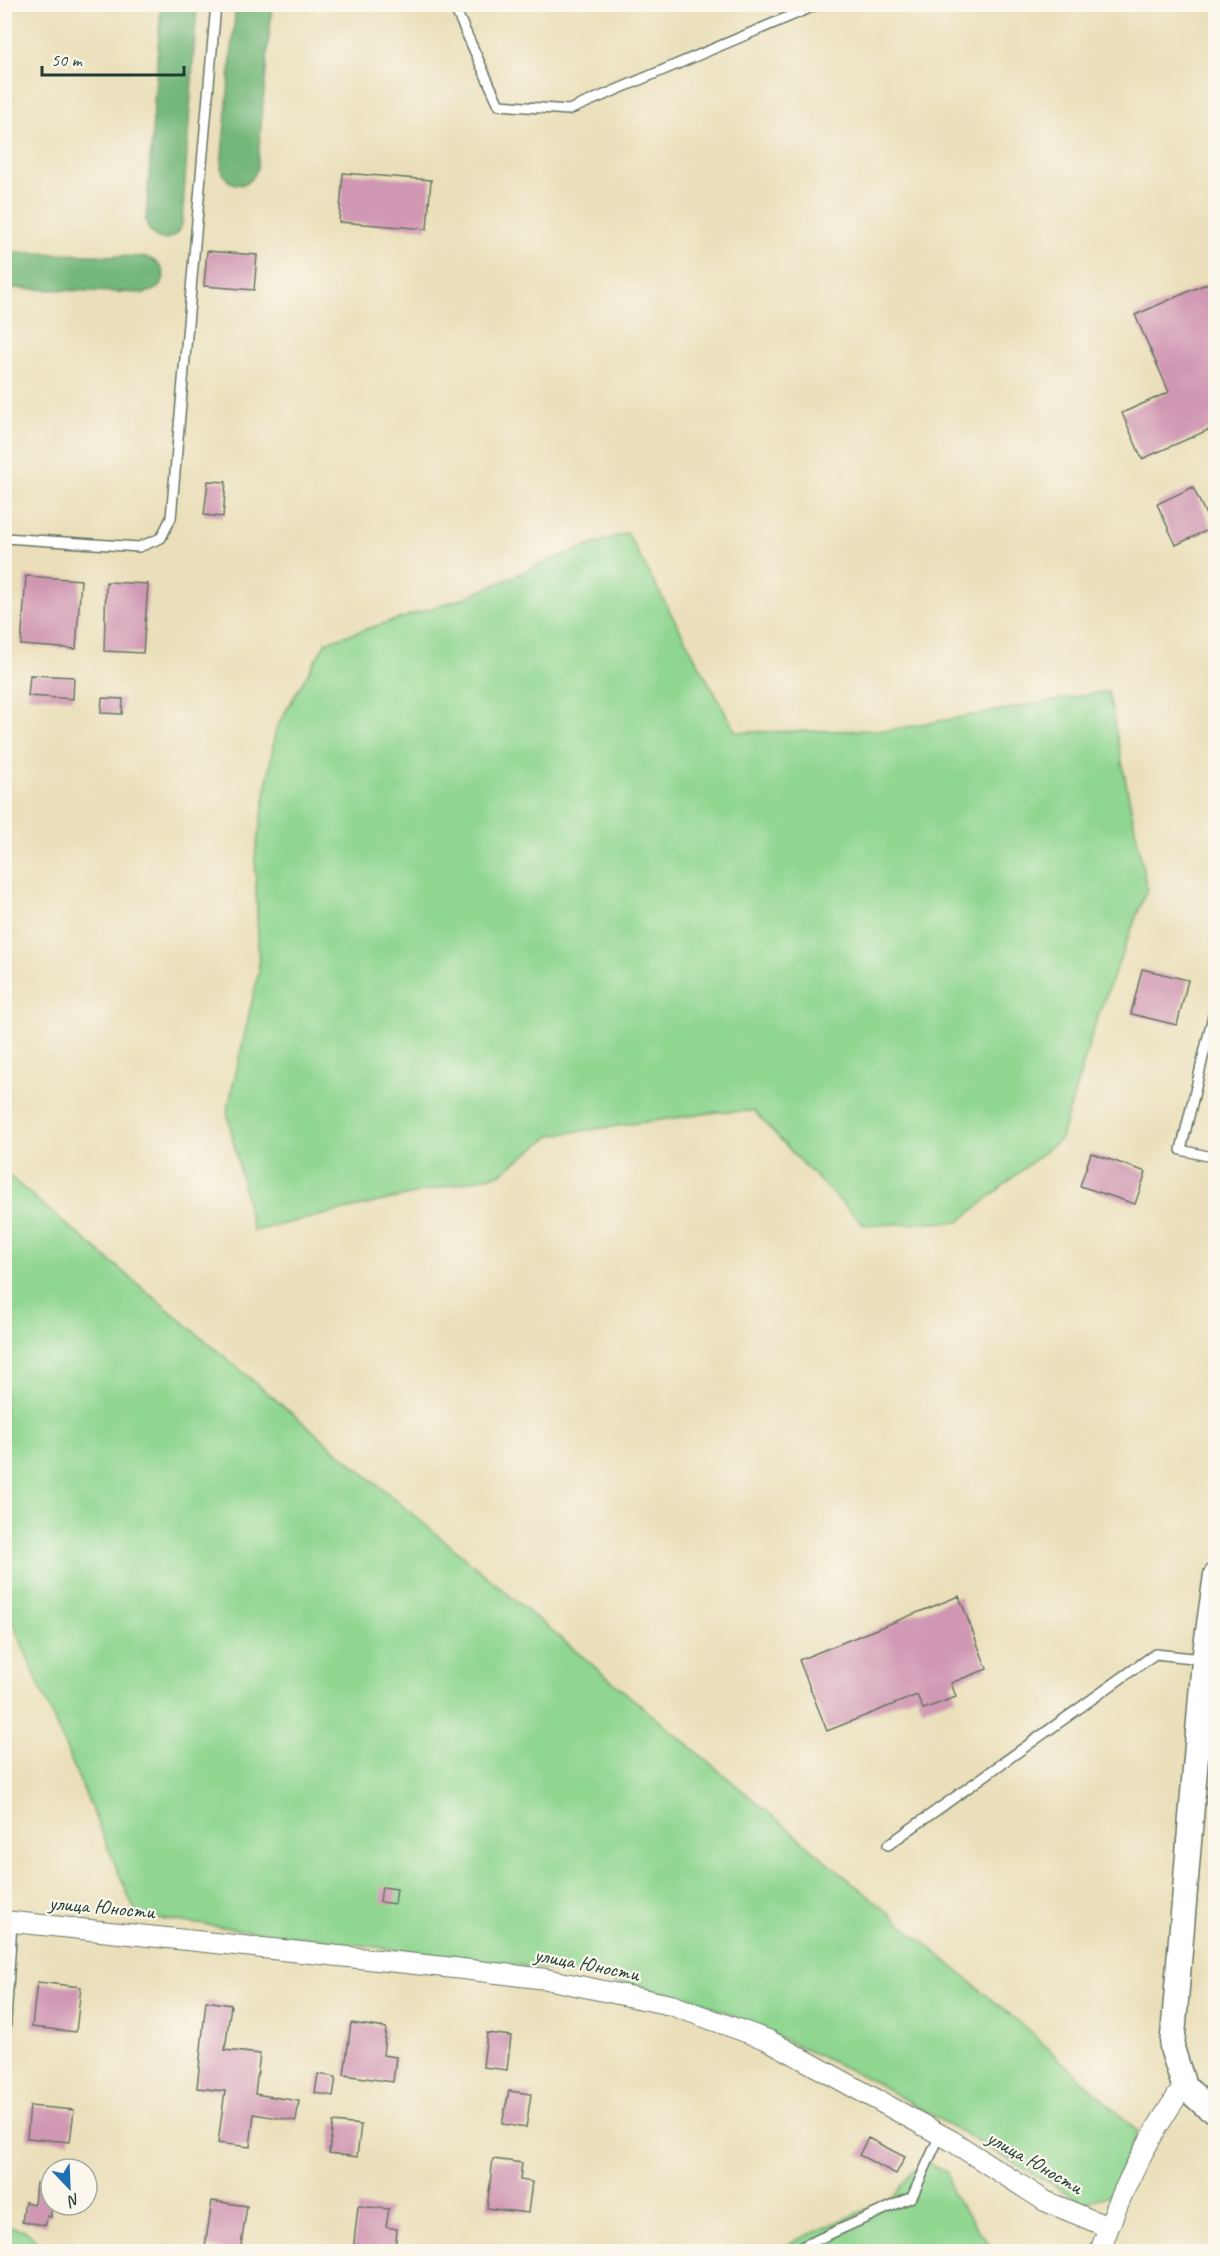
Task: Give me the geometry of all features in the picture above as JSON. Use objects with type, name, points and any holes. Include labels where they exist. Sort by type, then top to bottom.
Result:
[{"type":"street","points":[[1215,1575],[1204,1660],[1208,1717],[1172,2048],[1184,2086],[1207,2107],[1215,2111]]},
{"type":"street","name":"улица Юности","points":[[8,1922],[546,1979],[671,2005],[768,2040],[940,2135],[1046,2201],[1108,2227]]},
{"type":"street","points":[[1100,2252],[1108,2227],[1157,2126],[1184,2086]]},
{"type":"lane","points":[[5,538],[139,547],[161,538],[171,518],[216,4]]},
{"type":"lane","points":[[453,4],[500,105],[569,110],[819,4]]},
{"type":"lane","points":[[1215,1003],[1180,1150],[1215,1158]]},
{"type":"lane","points":[[888,1845],[1155,1654],[1204,1660]]},
{"type":"lane","points":[[4,2054],[8,1922]]},
{"type":"lane","points":[[790,2252],[912,2197],[940,2135]]},
{"type":"green space","points":[[161,5],[197,5],[182,224],[174,236],[168,239],[153,234],[146,221]]},
{"type":"green space","points":[[236,5],[272,5],[257,169],[249,181],[238,185],[228,180],[221,167]]},
{"type":"green space","points":[[5,252],[145,257],[159,265],[164,276],[159,287],[144,293],[5,288]]},
{"type":"green space","points":[[627,533],[736,732],[889,730],[1108,691],[1147,889],[1097,1018],[1061,1138],[959,1222],[864,1225],[754,1111],[717,1112],[552,1135],[500,1174],[253,1231],[227,1112],[259,971],[255,857],[276,728],[326,642],[467,597],[560,556]]},
{"type":"green space","points":[[4,1172],[1026,2028],[1138,2132],[1110,2195],[1084,2203],[871,2080],[697,1999],[547,1969],[137,1916],[5,1604]]},
{"type":"green space","points":[[929,2163],[947,2172],[952,2194],[994,2251],[770,2252],[894,2197],[911,2172]]},
{"type":"green space","points":[[5,2226],[25,2230],[47,2251],[5,2251]]},
{"type":"building","points":[[343,173],[431,180],[427,229],[339,222]]},
{"type":"building","points":[[207,251],[257,255],[254,290],[204,286]]},
{"type":"building","points":[[1215,280],[1215,427],[1142,459],[1122,413],[1169,392],[1135,315]]},
{"type":"building","points":[[208,481],[226,482],[223,517],[204,515]]},
{"type":"building","points":[[1193,487],[1212,528],[1176,545],[1157,504]]},
{"type":"building","points":[[26,576],[81,580],[76,649],[21,645]]},
{"type":"building","points":[[106,582],[148,584],[143,653],[104,651]]},
{"type":"building","points":[[30,675],[74,677],[73,699],[28,696]]},
{"type":"building","points":[[102,698],[123,699],[122,714],[101,713]]},
{"type":"building","points":[[1142,969],[1188,980],[1177,1025],[1131,1014]]},
{"type":"building","points":[[1091,1153],[1146,1172],[1135,1204],[1080,1186]]},
{"type":"building","points":[[959,1596],[987,1669],[951,1683],[956,1697],[923,1709],[917,1695],[827,1731],[799,1660]]},
{"type":"building","points":[[382,1887],[397,1889],[395,1904],[380,1902]]},
{"type":"building","points":[[37,1982],[81,1987],[76,2032],[32,2027]]},
{"type":"building","points":[[206,2001],[231,2005],[225,2050],[260,2054],[255,2094],[299,2101],[296,2121],[254,2114],[250,2147],[218,2143],[225,2091],[197,2088]]},
{"type":"building","points":[[351,2023],[386,2028],[383,2055],[396,2057],[393,2082],[344,2075]]},
{"type":"building","points":[[487,2033],[511,2036],[507,2070],[483,2067]]},
{"type":"building","points":[[318,2074],[336,2077],[333,2096],[315,2093]]},
{"type":"building","points":[[509,2091],[531,2094],[526,2128],[502,2124]]},
{"type":"building","points":[[30,2106],[74,2110],[70,2142],[27,2138]]},
{"type":"building","points":[[333,2122],[361,2125],[357,2157],[329,2153]]},
{"type":"building","points":[[868,2138],[905,2157],[896,2174],[859,2155]]},
{"type":"building","points":[[493,2159],[522,2163],[520,2180],[532,2182],[528,2213],[487,2208]]},
{"type":"building","points":[[36,2183],[39,2183],[39,2217],[47,2217],[46,2225],[22,2222],[25,2202],[34,2204]]},
{"type":"building","points":[[212,2201],[247,2206],[240,2252],[205,2247]]},
{"type":"building","points":[[358,2206],[389,2209],[386,2227],[397,2229],[395,2252],[353,2252]]}]
